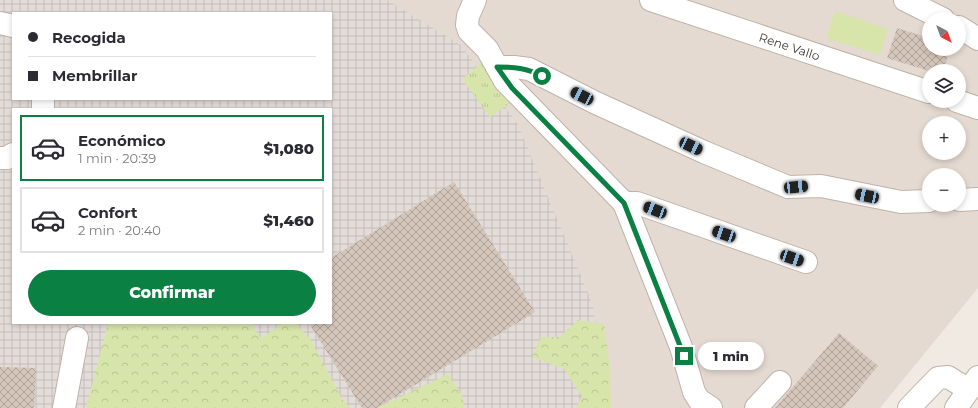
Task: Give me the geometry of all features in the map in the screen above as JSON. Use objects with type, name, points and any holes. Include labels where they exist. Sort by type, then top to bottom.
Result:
[{"type":"street","points":[[475,0],[466,25],[469,31],[487,49],[497,67],[512,88],[624,203],[688,366],[692,388],[699,400],[711,408]]},
{"type":"street","name":"Rene Vallo","points":[[651,0],[922,90]]},
{"type":"street","points":[[905,0],[929,12]]},
{"type":"street","points":[[0,23],[12,26]]},
{"type":"street","points":[[966,31],[978,38]]},
{"type":"street","points":[[497,67],[529,69],[596,103],[697,149],[788,187],[821,186],[900,202],[922,201]]},
{"type":"street","points":[[966,104],[978,108]]},
{"type":"street","points":[[0,158],[7,158],[12,155]]},
{"type":"street","points":[[966,200],[978,199]]},
{"type":"street","points":[[624,203],[637,203],[806,262]]},
{"type":"street","points":[[64,408],[77,338]]},
{"type":"street","points":[[909,408],[938,378],[948,377],[974,383],[956,408]]},
{"type":"street","points":[[756,408],[780,382]]},
{"type":"shaded area","points":[[0,0],[387,0],[461,45],[518,125],[593,305],[606,390],[599,408],[0,408]]},
{"type":"shaded area","points":[[387,0],[978,0],[978,288],[880,408],[599,408]]},
{"type":"green space","points":[[835,11],[888,29],[880,55],[826,38]]},
{"type":"green space","points":[[484,61],[513,101],[490,117],[462,79]]},
{"type":"green space","points":[[578,320],[604,324],[610,367],[611,408],[576,408],[582,396],[564,369],[532,357],[541,337],[559,337]]},
{"type":"green space","points":[[108,324],[252,324],[261,338],[282,324],[296,324],[311,340],[342,399],[351,408],[86,408]]},
{"type":"green space","points":[[448,374],[462,395],[464,408],[377,408]]},
{"type":"building","points":[[897,28],[922,36],[922,56],[948,56],[945,64],[922,64],[922,69],[887,58]]},
{"type":"building","points":[[454,182],[535,312],[377,408],[362,408],[310,324],[332,324],[332,257]]},
{"type":"building","points":[[839,333],[878,366],[843,408],[775,408]]},
{"type":"building","points":[[0,367],[36,368],[34,408],[0,408]]},
{"type":"route","points":[[542,76],[529,69],[497,67],[505,81],[531,109],[624,203],[660,291],[684,356]]}]
